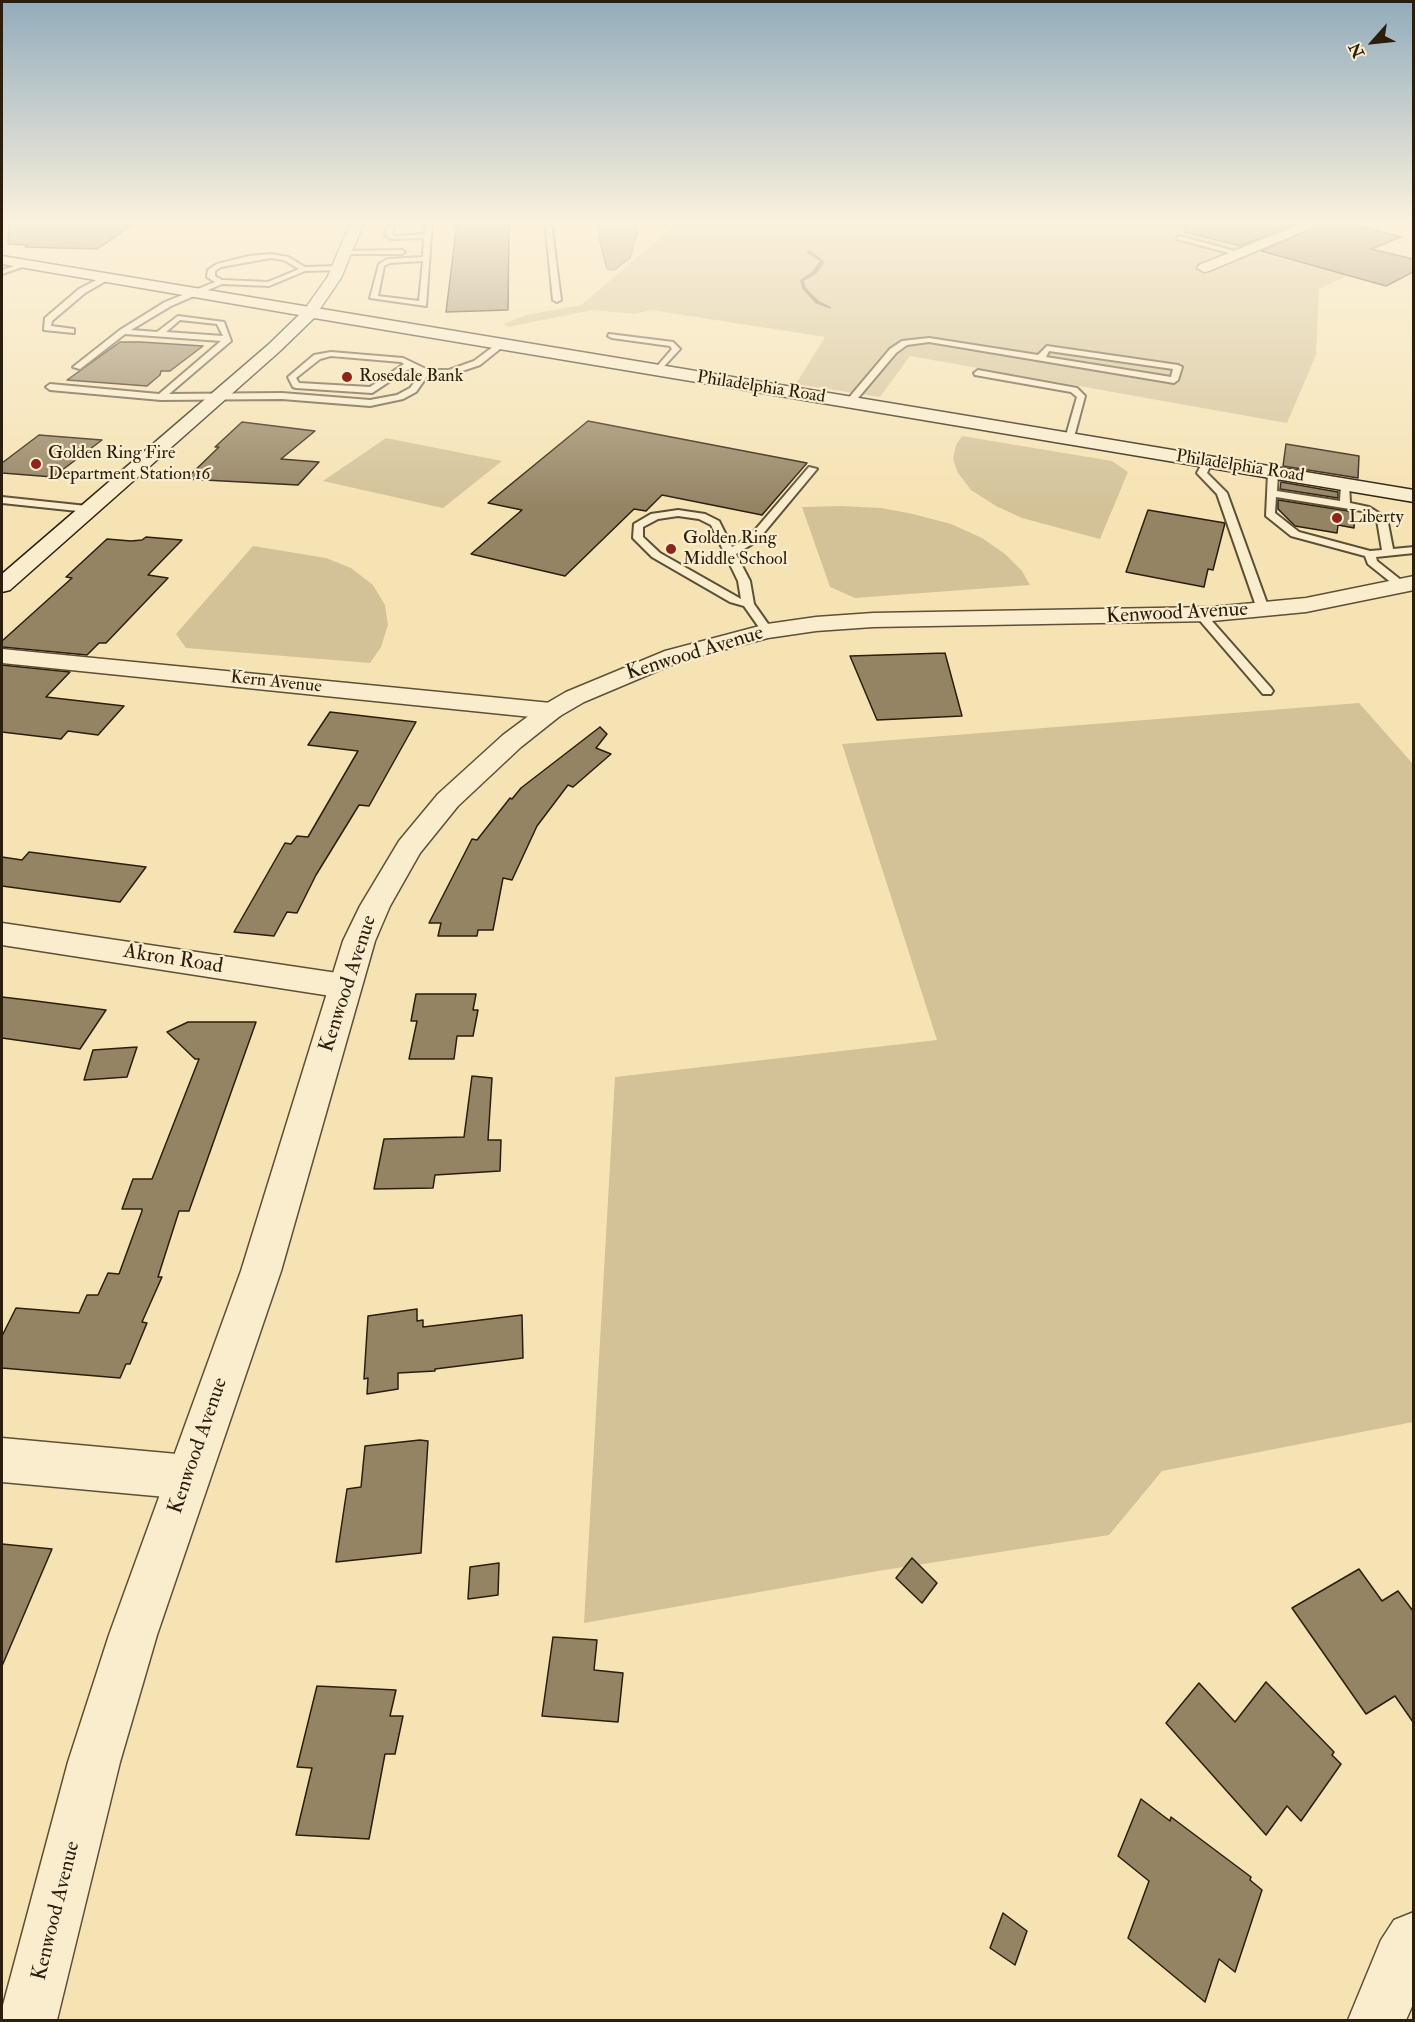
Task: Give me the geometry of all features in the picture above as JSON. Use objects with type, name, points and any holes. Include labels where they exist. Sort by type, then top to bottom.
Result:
[{"type":"street","points":[[2,585],[307,316]]},
{"type":"street","name":"Philadelphia Road","points":[[330,316],[1413,496]]},
{"type":"street","name":"Kenwood Avenue","points":[[28,2020],[94,1762],[133,1635],[261,1271],[344,986],[367,924],[409,848],[448,800],[475,773],[551,711],[575,697],[646,666],[705,646],[758,617],[816,624],[873,620],[1200,614],[1306,605],[1408,584]]},
{"type":"street","name":"Kern Avenue","points":[[2,656],[551,711]]},
{"type":"street","name":"Akron Road","points":[[2,934],[344,986]]},
{"type":"street","points":[[2,1460],[188,1478]]},
{"type":"street","points":[[1377,2020],[1401,1960],[1413,1940]]},
{"type":"lane","points":[[52,316],[48,320],[48,328],[71,331]]},
{"type":"lane","points":[[77,367],[123,332],[148,316]]},
{"type":"lane","points":[[159,334],[178,318],[220,322],[228,339]]},
{"type":"lane","points":[[123,332],[228,339]]},
{"type":"lane","points":[[612,336],[674,344],[676,349],[657,371]]},
{"type":"lane","points":[[161,397],[228,339]]},
{"type":"lane","points":[[850,402],[893,351],[905,343],[928,340],[1174,380],[1178,367],[1047,348],[1041,358]]},
{"type":"lane","points":[[410,364],[372,390],[296,385],[292,377],[317,357],[331,354],[403,360],[426,373],[464,369],[477,363],[501,345]]},
{"type":"lane","points":[[65,376],[50,387],[161,397],[282,396],[377,402],[400,397],[412,390],[426,373]]},
{"type":"lane","points":[[978,373],[1074,390],[1081,396],[1070,439]]},
{"type":"lane","points":[[1207,462],[1202,473],[1222,493],[1263,609]]},
{"type":"lane","points":[[730,553],[753,539],[812,469]]},
{"type":"lane","points":[[1274,473],[1270,514],[1295,534],[1370,554],[1413,550]]},
{"type":"lane","points":[[1345,505],[1346,485]]},
{"type":"lane","points":[[1272,493],[1365,508],[1382,518],[1388,551]]},
{"type":"lane","points":[[2,500],[87,509]]},
{"type":"lane","points":[[678,513],[701,516],[715,523],[744,581],[758,617],[734,600],[656,555],[638,538],[638,526],[655,516],[678,513]]},
{"type":"lane","points":[[1370,554],[1372,562],[1408,584]]},
{"type":"lane","points":[[1200,614],[1267,691]]},
{"type":"shaded area","points":[[523,316],[561,316],[508,327],[504,324]]},
{"type":"shaded area","points":[[692,316],[1318,316],[1316,355],[1287,423],[910,356],[880,397],[796,384],[825,337]]},
{"type":"shaded area","points":[[962,436],[1112,461],[1128,472],[1100,539],[1022,518],[996,506],[971,490],[958,473],[953,459],[956,445]]},
{"type":"shaded area","points":[[386,438],[502,461],[443,508],[323,481]]},
{"type":"shaded area","points":[[802,507],[881,508],[951,524],[982,538],[1005,554],[1022,571],[1030,585],[855,598],[830,587]]},
{"type":"shaded area","points":[[253,546],[326,558],[351,568],[373,585],[385,605],[388,625],[381,647],[370,663],[186,648],[176,634]]},
{"type":"shaded area","points":[[1359,703],[1413,764],[1413,1422],[1162,1471],[1109,1535],[878,1571],[584,1623],[615,1077],[937,1040],[842,744]]},
{"type":"building","points":[[120,342],[203,346],[170,371],[161,371],[160,375],[147,386],[67,380]]},
{"type":"building","points":[[588,421],[807,463],[762,515],[662,495],[646,511],[634,509],[565,576],[471,554],[522,510],[488,503]]},
{"type":"building","points":[[242,422],[315,431],[281,459],[319,462],[298,485],[186,479]]},
{"type":"building","points":[[39,435],[102,440],[53,477],[2,473],[2,463]]},
{"type":"building","points":[[1286,444],[1359,456],[1358,478],[1283,466]]},
{"type":"building","points":[[1281,482],[1338,492],[1338,498],[1280,489]]},
{"type":"building","points":[[1278,500],[1355,512],[1354,528],[1338,525],[1337,533],[1295,526],[1278,509]]},
{"type":"building","points":[[1148,510],[1225,523],[1213,570],[1208,569],[1204,587],[1126,572]]},
{"type":"building","points":[[146,537],[182,540],[148,575],[168,578],[106,643],[99,643],[87,655],[2,647],[2,641],[72,578],[66,577],[107,539],[131,541],[142,540]]},
{"type":"building","points":[[945,653],[962,716],[877,720],[850,656]]},
{"type":"building","points":[[2,665],[70,672],[46,697],[124,706],[98,735],[68,731],[61,739],[2,732]]},
{"type":"building","points":[[330,712],[416,722],[369,806],[359,805],[316,875],[297,913],[287,912],[274,936],[234,932],[285,843],[291,844],[297,836],[308,837],[358,751],[308,745]]},
{"type":"building","points":[[600,727],[607,734],[596,748],[611,754],[573,787],[568,785],[537,826],[512,880],[503,878],[493,930],[478,930],[477,936],[438,936],[441,923],[429,923],[472,839],[477,840],[510,798],[512,799],[521,788]]},
{"type":"building","points":[[29,852],[146,867],[120,902],[2,886],[2,857],[22,860]]},
{"type":"building","points":[[416,994],[476,994],[473,1010],[478,1010],[473,1036],[457,1036],[454,1059],[409,1059],[417,1021],[411,1021]]},
{"type":"building","points":[[2,997],[106,1010],[80,1049],[2,1038]]},
{"type":"building","points":[[188,1022],[256,1022],[189,1211],[179,1211],[158,1277],[162,1277],[142,1322],[147,1323],[130,1364],[126,1364],[120,1378],[2,1368],[2,1336],[16,1308],[79,1313],[87,1295],[98,1295],[108,1273],[119,1274],[142,1211],[142,1209],[122,1209],[133,1179],[152,1179],[199,1059],[195,1059],[167,1032]]},
{"type":"building","points":[[137,1047],[127,1077],[84,1080],[93,1050]]},
{"type":"building","points":[[472,1076],[492,1078],[488,1140],[501,1140],[500,1171],[435,1175],[433,1188],[374,1189],[384,1139],[464,1137]]},
{"type":"building","points":[[417,1309],[417,1321],[423,1320],[423,1327],[522,1315],[523,1358],[435,1369],[435,1371],[398,1373],[398,1389],[367,1394],[368,1378],[364,1379],[368,1316]]},
{"type":"building","points":[[428,1441],[421,1553],[336,1562],[347,1489],[361,1487],[365,1446]]},
{"type":"building","points":[[2,1544],[52,1549],[2,1666]]},
{"type":"building","points":[[912,1558],[937,1583],[922,1603],[896,1578]]},
{"type":"building","points":[[499,1563],[498,1595],[468,1599],[470,1567]]},
{"type":"building","points":[[1359,1569],[1382,1601],[1398,1591],[1413,1611],[1413,1722],[1395,1696],[1366,1714],[1292,1608]]},
{"type":"building","points":[[553,1637],[597,1640],[594,1670],[623,1673],[618,1722],[542,1716]]},
{"type":"building","points":[[1266,1682],[1334,1752],[1332,1755],[1341,1764],[1301,1821],[1287,1806],[1266,1835],[1166,1723],[1199,1683],[1235,1722]]},
{"type":"building","points":[[317,1686],[396,1690],[390,1716],[403,1716],[395,1754],[385,1754],[369,1839],[296,1835],[312,1768],[297,1767]]},
{"type":"building","points":[[1141,1799],[1170,1821],[1171,1817],[1251,1877],[1250,1880],[1262,1890],[1235,1972],[1219,1959],[1205,2002],[1128,1938],[1149,1881],[1118,1856]]},
{"type":"building","points":[[1003,1913],[1027,1931],[1015,1965],[990,1948]]},
{"type":"place","name":"Rosedale Bank","points":[[347,377]]},
{"type":"place","name":"Golden Ring Fire Department Station 16","points":[[36,464]]},
{"type":"place","name":"Liberty","points":[[1337,518]]},
{"type":"place","name":"Golden Ring Middle School","points":[[671,549]]}]
